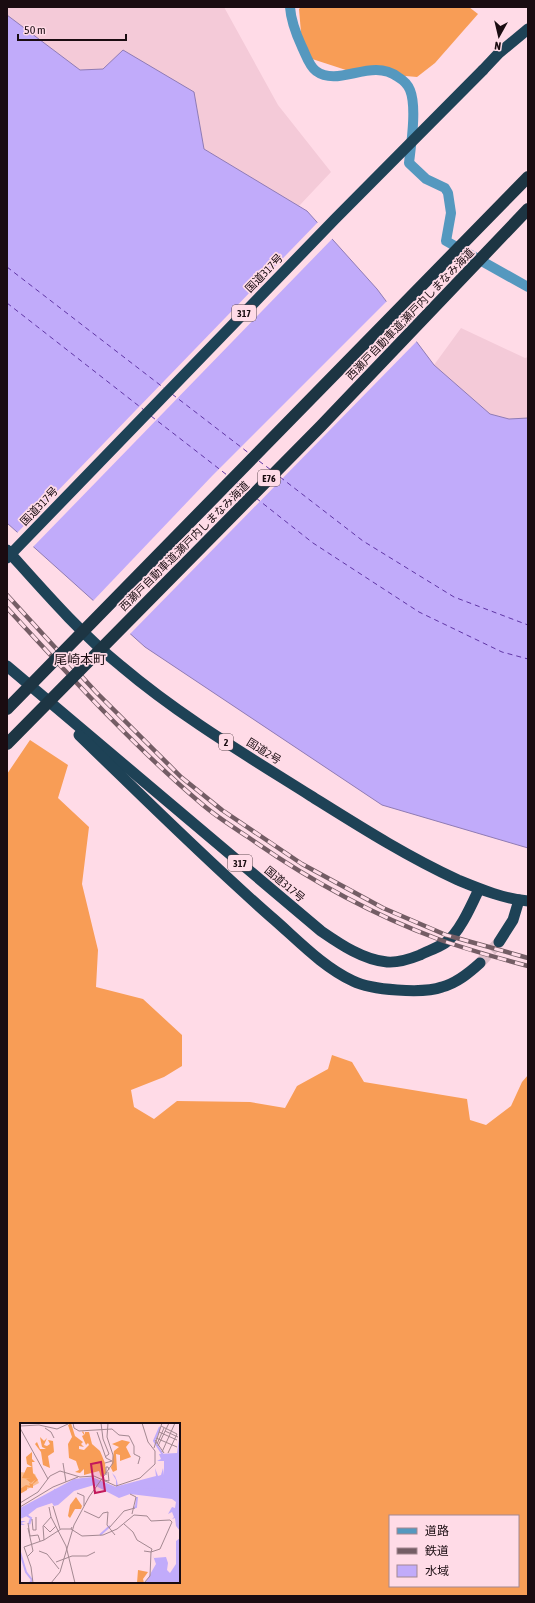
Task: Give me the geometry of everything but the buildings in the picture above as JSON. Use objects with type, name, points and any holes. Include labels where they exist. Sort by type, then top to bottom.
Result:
[{"type":"highway","name":"国道317号","points":[[7,558],[335,219],[499,54],[528,29]]},
{"type":"highway","name":"西瀬戸自動車道;瀬戸内しまなみ海道","points":[[7,709],[528,177]]},
{"type":"highway","name":"西瀬戸自動車道;瀬戸内しまなみ海道","points":[[7,744],[322,426],[528,209]]},
{"type":"highway","name":"国道2号","points":[[7,550],[63,612],[120,666],[181,712],[247,756],[379,838],[439,871],[479,889],[523,901]]},
{"type":"highway","name":"国道317号","points":[[7,666],[320,931],[345,947],[371,958],[387,962],[407,960],[431,950],[446,942],[463,922],[479,889]]},
{"type":"highway","name":"国道317号","points":[[7,666],[218,870],[327,966],[354,982],[383,988],[419,991],[442,988],[463,978],[480,963]]},
{"type":"highway","points":[[499,942],[514,920],[523,901]]},
{"type":"street","points":[[290,7],[291,17],[297,35],[312,66],[317,71],[331,76],[379,69],[393,73],[407,84],[412,99],[409,163],[426,179],[445,188],[448,193],[451,213],[446,241],[528,287]]},
{"type":"shaded area","points":[[7,7],[224,7],[278,105],[331,172],[299,206],[204,149],[194,92],[103,69],[80,70],[7,15]]},
{"type":"shaded area","points":[[301,7],[469,7],[478,14],[435,63],[417,77],[349,71],[303,56],[299,9]]},
{"type":"shaded area","points":[[461,328],[525,358],[528,357],[528,418],[509,419],[490,414],[434,365]]},
{"type":"shaded area","points":[[30,740],[68,765],[58,798],[89,827],[82,884],[98,950],[96,987],[143,999],[182,1035],[182,1066],[164,1077],[131,1090],[134,1107],[154,1119],[177,1101],[250,1102],[285,1108],[297,1086],[328,1069],[332,1055],[352,1062],[364,1082],[467,1099],[470,1120],[486,1125],[511,1106],[522,1082],[528,1075],[528,1596],[7,1596],[7,774]]},
{"type":"water","points":[[7,15],[80,70],[103,69],[123,50],[194,92],[204,149],[307,211],[377,289],[434,365],[490,414],[509,419],[528,418],[528,848],[382,805],[145,647],[7,523]]},
{"type":"pier","points":[[319,221],[333,238],[32,548],[16,534]]},
{"type":"pier","points":[[388,300],[418,340],[129,635],[92,602],[212,476]]},
{"type":"ferry route","points":[[7,267],[164,388]]},
{"type":"ferry route","points":[[7,303],[144,410]]},
{"type":"ferry route","points":[[172,394],[250,454]]},
{"type":"ferry route","points":[[151,416],[227,475]]},
{"type":"ferry route","points":[[259,461],[271,470]]},
{"type":"ferry route","points":[[280,477],[363,541],[454,597],[528,625]]},
{"type":"ferry route","points":[[236,482],[248,492]]},
{"type":"ferry route","points":[[256,498],[313,543],[419,612],[502,652],[528,659]]},
{"type":"tunnel","points":[[480,963],[499,942]]},
{"type":"railway","points":[[7,595],[96,692],[181,777],[222,810],[302,864],[383,908],[446,935],[528,958]]},
{"type":"railway","points":[[7,608],[78,684],[152,759],[208,809],[225,822],[293,867],[364,907],[449,943],[528,966]]},
{"type":"district","name":"尾崎本町","points":[[80,659]]}]
